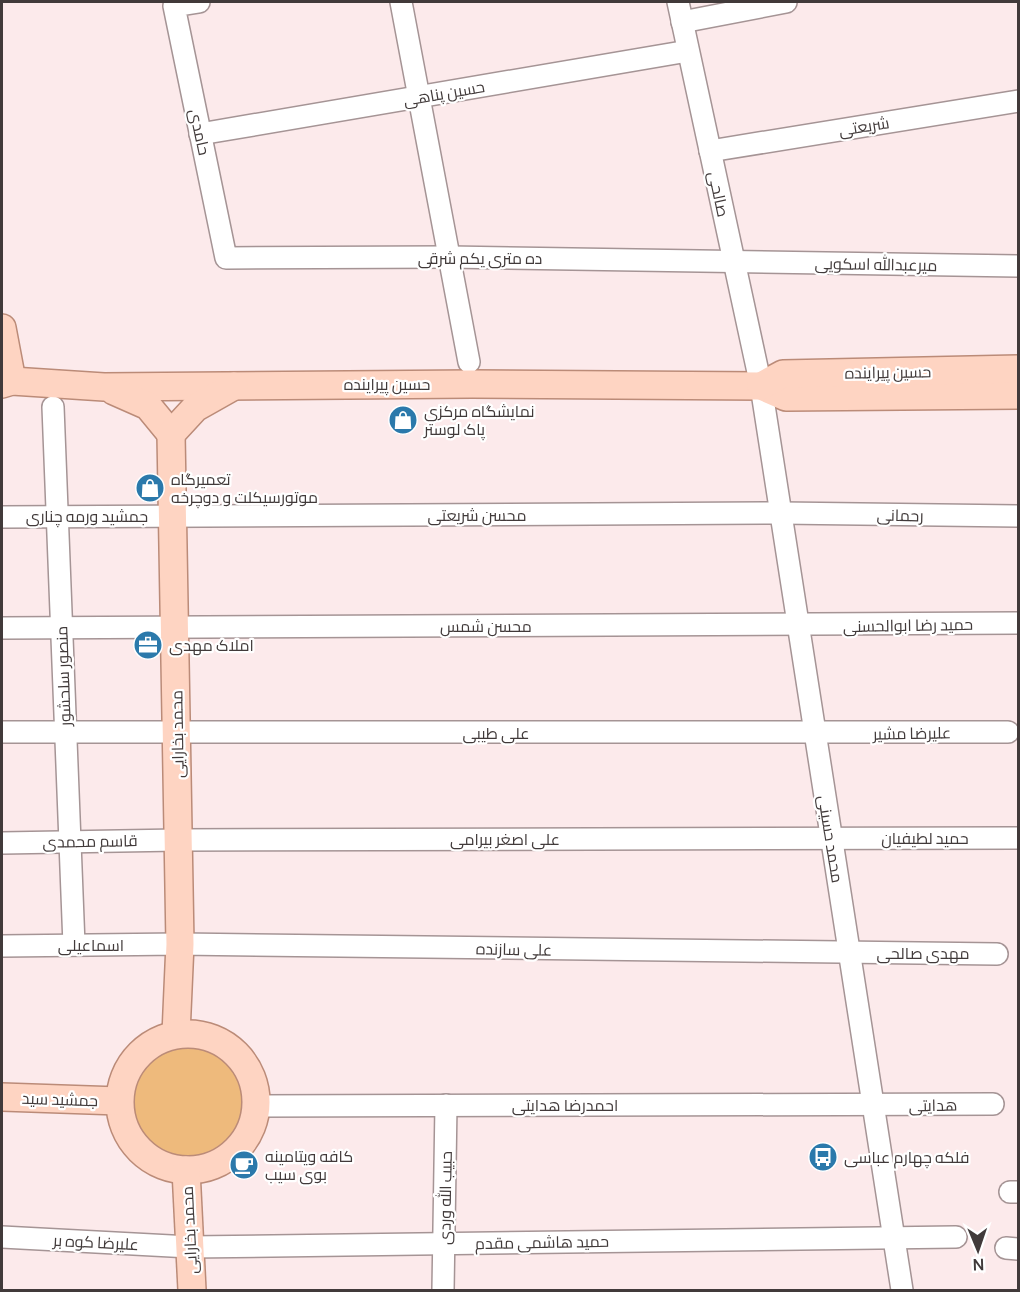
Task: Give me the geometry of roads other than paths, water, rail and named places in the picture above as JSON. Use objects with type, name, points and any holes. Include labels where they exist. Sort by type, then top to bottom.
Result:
[{"type":"main road","points":[[2,328],[5,380]]},
{"type":"main road","name":"حسین پیراینده","points":[[761,386],[783,374],[1018,369]]},
{"type":"main road","name":"حسین پیراینده","points":[[5,380],[104,387],[761,386],[786,397],[1018,395]]},
{"type":"main road","points":[[104,387],[148,406],[171,434],[195,408],[237,385]]},
{"type":"main road","name":"محمد بخارایی","points":[[171,434],[180,945],[176,1034]]},
{"type":"main road","points":[[176,1034],[194,1034],[227,1045],[250,1071],[257,1106],[252,1126],[242,1144],[226,1159],[207,1168],[186,1170],[165,1167],[147,1157],[132,1141],[122,1122],[119,1101],[122,1083],[130,1065],[142,1051],[158,1040],[176,1034]]},
{"type":"main road","name":"جمشید سید","points":[[2,1097],[119,1101]]},
{"type":"main road","name":"محمد بخارایی","points":[[186,1170],[192,1290]]},
{"type":"street","name":"حامدی","points":[[199,2],[174,6],[226,258]]},
{"type":"street","points":[[400,2],[469,362]]},
{"type":"street","points":[[680,12],[786,2]]},
{"type":"street","name":"صالحی","points":[[680,12],[761,386]]},
{"type":"street","name":"حسین پناهی","points":[[200,135],[688,51]]},
{"type":"street","name":"شریعتی","points":[[710,151],[1018,100]]},
{"type":"street","name":"ده متری یکم شرقی","points":[[226,258],[449,257],[734,261]]},
{"type":"street","name":"میرعبدالله اسکویی","points":[[734,261],[1018,266]]},
{"type":"street","name":"محمد حسینی","points":[[761,386],[902,1290]]},
{"type":"street","name":"منصور سلحشور","points":[[53,407],[74,945]]},
{"type":"street","name":"محسن شریعتی","points":[[173,516],[781,513]]},
{"type":"street","name":"رحمانی","points":[[781,513],[1018,516]]},
{"type":"street","name":"جمشید ورمه چناری","points":[[2,517],[173,516]]},
{"type":"street","name":"حمید رضا ابوالحسنی","points":[[798,626],[1018,623]]},
{"type":"street","name":"محسن شمس","points":[[2,627],[798,626]]},
{"type":"street","name":"علی طیبی","points":[[2,732],[815,734]]},
{"type":"street","name":"علیرضا مشیر","points":[[815,734],[1008,732]]},
{"type":"street","name":"حمید لطیفیان","points":[[831,839],[1018,838]]},
{"type":"street","name":"علی اصغر بیرامی","points":[[178,840],[831,839]]},
{"type":"street","name":"قاسم محمدی","points":[[2,843],[178,840]]},
{"type":"street","name":"علی سازنده","points":[[180,945],[849,953]]},
{"type":"street","name":"اسماعیلی","points":[[2,946],[180,945]]},
{"type":"street","name":"مهدی صالحی","points":[[849,953],[997,954]]},
{"type":"street","name":"هدایتی","points":[[872,1105],[993,1104]]},
{"type":"street","name":"حبیب الله وردی","points":[[443,1290],[446,1105]]},
{"type":"street","name":"احمدرضا هدایتی","points":[[257,1106],[872,1105]]},
{"type":"street","name":"علیرضا کوه بر","points":[[2,1237],[190,1247]]},
{"type":"street","name":"حمید هاشمی مقدم","points":[[190,1247],[956,1237]]},
{"type":"place","name":"نمایشگاه مرکزی پاک لوستر","points":[[403,420]]},
{"type":"place","name":"تعمیرگاه موتورسیکلت و دوچرخه","points":[[150,488]]},
{"type":"place","name":"املاک مهدی","points":[[148,645]]},
{"type":"place","name":"فلکه چهارم عباسی","points":[[823,1157]]},
{"type":"place","name":"کافه ویتامینه بوی سیب","points":[[244,1165]]}]
